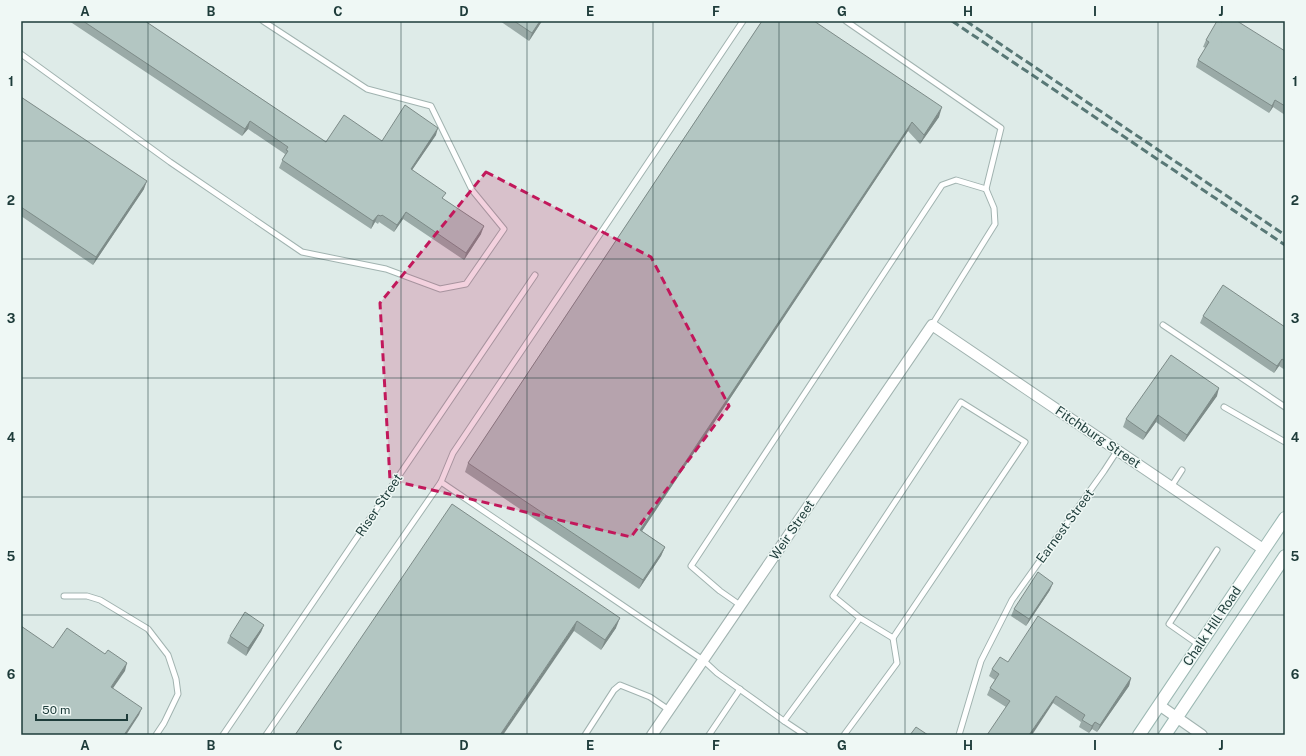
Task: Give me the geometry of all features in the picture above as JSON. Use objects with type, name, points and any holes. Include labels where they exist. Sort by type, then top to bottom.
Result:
[{"type":"street","name":"Fitchburg Street","points":[[932,325],[1264,549]]},
{"type":"street","name":"Weir Street","points":[[652,735],[932,325]]},
{"type":"street","name":"Chalk Hill Road","points":[[1139,735],[1285,518]]},
{"type":"street","name":"Chalk Hill Road","points":[[1165,735],[1285,556]]},
{"type":"street","points":[[1159,705],[1202,735]]},
{"type":"lane","points":[[21,54],[170,162],[302,252],[386,269],[440,289],[466,284],[504,229],[472,190],[431,106],[367,89],[263,21]]},
{"type":"lane","points":[[266,735],[441,482],[453,453],[743,21]]},
{"type":"lane","points":[[846,21],[1001,128],[986,189],[994,208],[995,224],[932,325]]},
{"type":"lane","points":[[740,605],[691,566],[942,185],[956,180],[986,189]]},
{"type":"lane","name":"Riser Street","points":[[223,735],[535,275]]},
{"type":"lane","points":[[1163,325],[1285,406]]},
{"type":"lane","points":[[844,735],[897,663],[893,638],[1025,442],[961,402],[833,596],[860,618],[893,638]]},
{"type":"lane","points":[[1224,407],[1285,442]]},
{"type":"lane","name":"Earnest Street","points":[[959,735],[981,661],[1012,600],[1117,451]]},
{"type":"lane","points":[[1171,487],[1182,470]]},
{"type":"lane","points":[[441,482],[703,660],[717,673],[805,735]]},
{"type":"lane","points":[[1199,645],[1169,624],[1217,550]]},
{"type":"lane","points":[[64,596],[87,596],[100,600],[148,629],[168,655],[176,679],[178,694],[164,723],[156,735]]},
{"type":"lane","points":[[784,721],[860,618]]},
{"type":"lane","points":[[585,735],[614,690],[620,685],[650,697],[668,710]]},
{"type":"lane","points":[[709,735],[740,689]]},
{"type":"highlighted area","points":[[486,172],[651,257],[729,406],[631,537],[390,480],[380,303]]},
{"type":"building","points":[[83,21],[145,21],[326,142],[344,115],[382,141],[405,105],[438,128],[411,169],[446,193],[442,198],[484,226],[466,253],[406,212],[397,225],[382,215],[378,215],[373,221],[282,160],[288,151],[286,150],[288,147],[250,121],[245,129]]},
{"type":"building","points":[[514,21],[540,21],[532,33]]},
{"type":"building","points":[[762,21],[814,21],[942,107],[924,135],[912,122],[640,530],[665,547],[643,580],[468,463]]},
{"type":"building","points":[[1217,21],[1237,21],[1285,51],[1285,106],[1275,100],[1272,106],[1198,60],[1209,42],[1206,40]]},
{"type":"building","points":[[21,97],[147,181],[96,257],[21,207]]},
{"type":"building","points":[[1223,285],[1285,327],[1285,361],[1282,359],[1277,366],[1203,316]]},
{"type":"building","points":[[1171,355],[1219,388],[1187,435],[1158,415],[1146,433],[1126,419]]},
{"type":"building","points":[[452,504],[620,618],[605,640],[577,621],[500,735],[295,735]]},
{"type":"building","points":[[1038,572],[1053,583],[1029,619],[1014,609]]},
{"type":"building","points":[[245,612],[264,625],[248,648],[230,636]]},
{"type":"building","points":[[1038,616],[1131,678],[1100,725],[1095,722],[1092,726],[1082,720],[1085,715],[1056,696],[1029,735],[987,735],[1010,701],[990,688],[999,674],[992,669],[1000,657],[1008,662]]},
{"type":"building","points":[[21,626],[53,648],[67,628],[105,654],[108,650],[127,663],[111,687],[142,708],[124,735],[21,735]]},
{"type":"building","points":[[916,727],[928,735],[910,735]]},
{"type":"railway","points":[[952,21],[1285,245]]},
{"type":"railway","points":[[966,21],[1285,235]]}]
